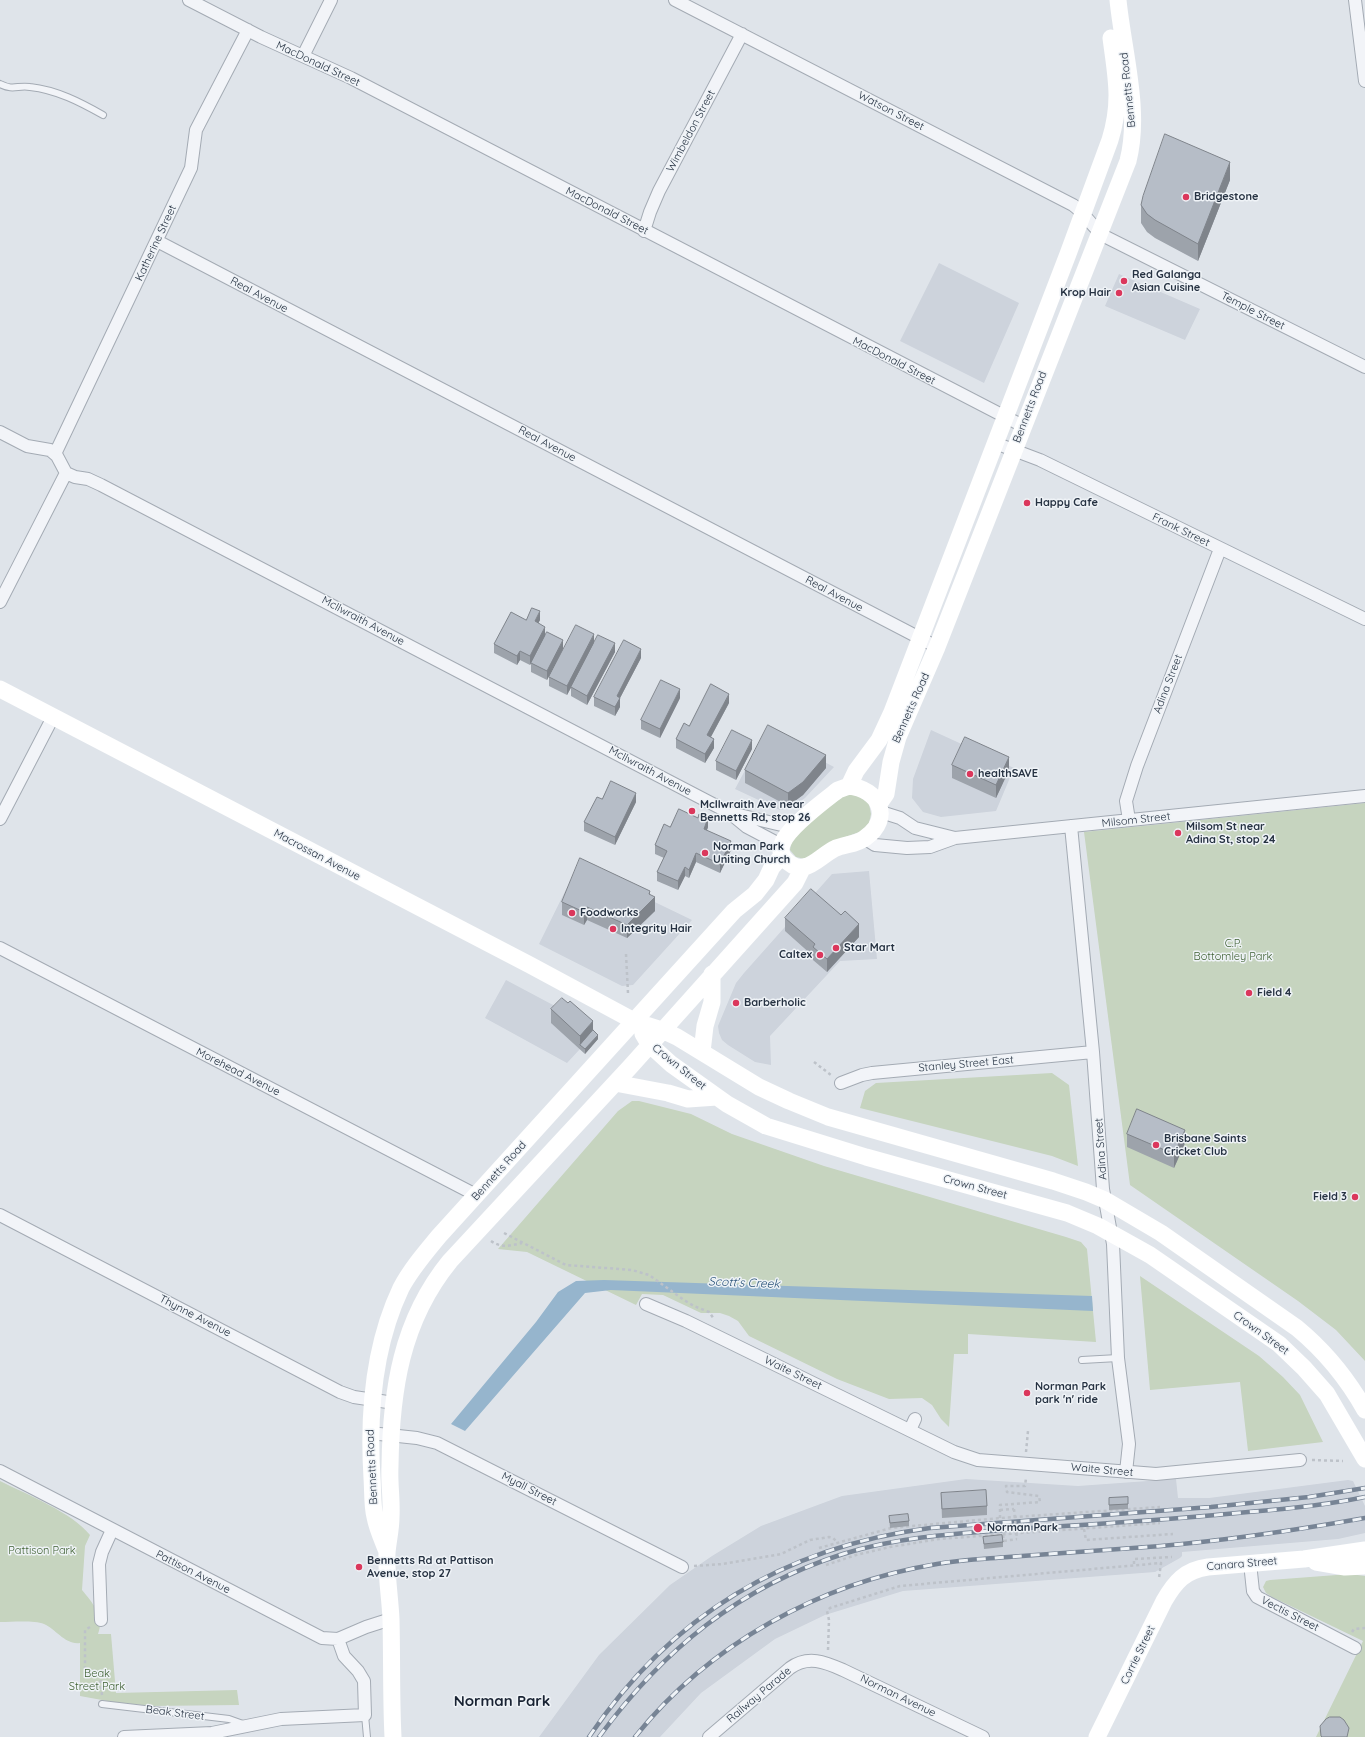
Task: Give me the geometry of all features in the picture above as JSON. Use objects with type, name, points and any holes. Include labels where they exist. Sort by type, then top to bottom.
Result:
[{"type":"main road","name":"Bennetts Road","points":[[387,1553],[375,1517],[370,1433],[372,1400],[385,1333],[401,1288],[416,1264],[476,1195],[734,911],[755,894],[782,851],[785,837],[838,790],[848,786],[856,771],[870,753],[886,727],[1068,254],[1110,140],[1117,110],[1117,88],[1106,0]]},
{"type":"main road","name":"Bennetts Road","points":[[864,838],[877,824],[880,808],[886,794],[893,750],[937,648],[1128,161],[1132,139],[1132,111],[1118,0]]},
{"type":"main road","name":"Macrossan Avenue","points":[[0,689],[530,964],[634,1021]]},
{"type":"main road","points":[[848,786],[866,791],[880,808]]},
{"type":"main road","points":[[782,851],[788,862],[802,868],[813,864],[835,849],[855,843],[864,838]]},
{"type":"main road","name":"Bennetts Road","points":[[393,1737],[387,1553],[391,1518],[391,1435],[401,1357],[406,1340],[420,1307],[437,1277],[529,1174],[615,1083],[795,883],[802,868]]},
{"type":"main road","points":[[702,1052],[705,1026],[712,1002],[712,974]]},
{"type":"main road","name":"Crown Street","points":[[634,1021],[662,1030],[759,1086],[788,1101],[828,1117],[1053,1181],[1105,1200],[1160,1233],[1297,1328],[1314,1342],[1342,1372],[1365,1410]]},
{"type":"main road","name":"Crown Street","points":[[634,1021],[649,1044],[663,1058],[717,1097],[753,1120],[780,1131],[866,1157],[1054,1209],[1111,1232],[1150,1254],[1265,1334],[1293,1356],[1318,1382],[1327,1394],[1336,1407],[1365,1459]]},
{"type":"main road","points":[[615,1083],[668,1093],[688,1099],[717,1097]]},
{"type":"main road","name":"Canara Street","points":[[1182,1576],[1201,1568],[1304,1559],[1365,1550]]},
{"type":"main road","name":"Canara Street","points":[[1304,1559],[1345,1567],[1365,1566]]},
{"type":"main road","name":"Corrie Street","points":[[1097,1737],[1164,1601],[1173,1586],[1182,1576]]},
{"type":"street","name":"MacDonald Street","points":[[189,0],[248,30],[351,78],[1004,418],[1023,426]]},
{"type":"street","points":[[303,56],[331,0]]},
{"type":"street","name":"Watson Street","points":[[675,0],[1060,198],[1082,213],[1099,232]]},
{"type":"street","points":[[1355,0],[1365,81]]},
{"type":"street","name":"Katherine Street","points":[[55,454],[191,168],[196,130],[248,30]]},
{"type":"street","name":"Wimbeldon Street","points":[[644,231],[659,191],[742,34]]},
{"type":"street","name":"Temple Street","points":[[1099,232],[1106,237],[1365,367]]},
{"type":"street","name":"Real Avenue","points":[[157,241],[937,648]]},
{"type":"street","points":[[0,432],[27,446],[48,449],[55,454],[66,473],[0,602]]},
{"type":"street","name":"Frank Street","points":[[995,443],[1050,465],[1220,550],[1365,619]]},
{"type":"street","name":"McIlwraith Avenue","points":[[66,473],[75,477],[88,479],[101,485],[730,813],[747,827],[782,851]]},
{"type":"street","name":"Adina Street","points":[[1129,820],[1126,801],[1137,766],[1220,550]]},
{"type":"street","points":[[0,819],[53,717]]},
{"type":"street","name":"Milsom Street","points":[[864,838],[875,845],[907,848],[930,847],[955,838],[1365,796]]},
{"type":"street","name":"Milsom Street","points":[[880,808],[900,818],[915,828],[955,838]]},
{"type":"street","name":"McIlwraith Avenue","points":[[730,813],[794,828]]},
{"type":"street","name":"Adina Street","points":[[1071,826],[1093,1052],[1105,1200],[1111,1232],[1118,1358],[1129,1444],[1126,1472]]},
{"type":"street","name":"Morehead Avenue","points":[[0,948],[476,1195]]},
{"type":"street","name":"Stanley Street East","points":[[841,1083],[872,1073],[1093,1052]]},
{"type":"street","name":"Thynne Avenue","points":[[0,1215],[340,1392],[354,1397],[394,1403]]},
{"type":"street","name":"Waite Street","points":[[646,1304],[722,1334],[913,1425],[954,1452],[978,1460],[1126,1472],[1161,1473],[1300,1460]]},
{"type":"street","name":"Myall Street","points":[[370,1433],[417,1438],[442,1445],[682,1567]]},
{"type":"street","name":"Pattison Avenue","points":[[0,1471],[315,1635],[326,1639],[338,1639]]},
{"type":"street","points":[[101,1620],[99,1564],[102,1552],[112,1530]]},
{"type":"street","name":"Vectis Street","points":[[1250,1564],[1253,1591],[1257,1597],[1355,1648]]},
{"type":"street","points":[[366,1715],[364,1681],[358,1671],[344,1656],[338,1639],[390,1619]]},
{"type":"street","name":"Railway Parade","points":[[709,1737],[790,1668],[802,1661],[813,1660]]},
{"type":"street","name":"Norman Avenue","points":[[813,1660],[836,1667],[983,1737]]},
{"type":"street","name":"Beak Street","points":[[124,1737],[212,1733],[281,1719],[366,1715]]},
{"type":"lane","points":[[0,84],[9,88],[30,87],[71,97],[103,115]]},
{"type":"lane","points":[[1082,1360],[1118,1358]]},
{"type":"lane","name":"Beak Street","points":[[102,1704],[229,1719],[248,1726]]},
{"type":"lane","points":[[366,1715],[367,1737]]},
{"type":"path","points":[[626,954],[628,993]]},
{"type":"path","points":[[814,1062],[841,1083]]},
{"type":"path","points":[[504,1233],[566,1265],[632,1270],[649,1275],[684,1300],[709,1312],[722,1334]]},
{"type":"path","points":[[490,1240],[497,1245],[504,1246],[523,1243]]},
{"type":"path","points":[[1026,1452],[1028,1431]]},
{"type":"path","points":[[1300,1460],[1343,1461]]},
{"type":"path","points":[[1000,1518],[1000,1505],[1040,1502],[1039,1496],[1008,1492],[1006,1486],[1025,1486],[1026,1478]]},
{"type":"path","points":[[819,1548],[891,1528],[1000,1518],[1160,1507]]},
{"type":"path","points":[[1000,1510],[1014,1509],[1017,1539],[1004,1541],[1003,1535]]},
{"type":"path","points":[[826,1565],[856,1555],[890,1547],[939,1539],[1160,1524]]},
{"type":"path","points":[[1084,1530],[1086,1540],[1173,1534]]},
{"type":"path","points":[[682,1567],[723,1564],[781,1554],[810,1540],[822,1538],[833,1538],[838,1542]]},
{"type":"path","points":[[1134,1564],[1134,1559],[1172,1557]]},
{"type":"path","points":[[828,1650],[829,1620],[827,1612],[830,1608],[900,1586],[1092,1570],[1134,1564],[1161,1563],[1159,1579]]},
{"type":"path","points":[[85,1630],[85,1677],[100,1676],[102,1704]]},
{"type":"shaded area","points":[[939,263],[1019,303],[984,383],[900,341]]},
{"type":"shaded area","points":[[1119,274],[1200,309],[1185,340],[1105,306]]},
{"type":"shaded area","points":[[931,730],[1014,768],[996,811],[941,817],[923,812],[912,798],[913,779]]},
{"type":"shaded area","points":[[766,731],[834,767],[805,798],[792,807],[780,810],[735,789]]},
{"type":"shaded area","points":[[578,865],[692,920],[633,985],[622,986],[539,944]]},
{"type":"shaded area","name":"Caltex","points":[[869,871],[877,959],[840,961],[770,1036],[771,1065],[755,1062],[722,1040],[718,1026],[736,983],[744,973],[832,874]]},
{"type":"shaded area","points":[[506,980],[570,1014],[593,1035],[567,1063],[485,1018]]},
{"type":"shaded area","points":[[966,1479],[1078,1486],[1176,1479],[1178,1498],[1209,1498],[1348,1480],[1353,1481],[1365,1506],[1365,1533],[1338,1539],[1182,1552],[1182,1556],[1180,1558],[1155,1572],[903,1591],[825,1615],[775,1639],[701,1693],[660,1737],[539,1737],[599,1655],[670,1585],[712,1556],[761,1526],[842,1496]]},
{"type":"green space","points":[[856,794],[869,804],[871,814],[869,823],[862,831],[837,840],[805,859],[796,857],[790,850],[792,839],[820,814],[845,795]]},
{"type":"green space","name":"C.P. Bottomley Park","points":[[1365,803],[1365,1361],[1336,1330],[1298,1301],[1130,1185],[1084,832]]},
{"type":"green space","points":[[1052,1073],[1069,1085],[1078,1166],[1052,1156],[860,1108],[865,1091],[876,1083]]},
{"type":"green space","points":[[632,1101],[639,1101],[691,1114],[732,1134],[824,1166],[1081,1242],[1087,1249],[1096,1342],[968,1334],[968,1354],[954,1354],[949,1427],[941,1419],[932,1405],[922,1398],[889,1399],[837,1379],[749,1336],[738,1321],[729,1316],[720,1313],[701,1313],[663,1295],[642,1294],[636,1305],[527,1252],[498,1249],[618,1111]]},
{"type":"green space","points":[[1140,1276],[1259,1356],[1283,1377],[1300,1395],[1323,1442],[1248,1451],[1240,1382],[1150,1390]]},
{"type":"green space","name":"Pattison Park","points":[[0,1481],[61,1512],[72,1519],[90,1535],[85,1546],[82,1590],[99,1616],[100,1628],[98,1634],[111,1634],[116,1693],[237,1690],[239,1705],[152,1706],[113,1702],[80,1696],[80,1643],[70,1642],[44,1624],[29,1622],[0,1622]]},
{"type":"green space","points":[[1350,1574],[1365,1576],[1365,1737],[1316,1737],[1363,1641],[1272,1597],[1266,1593],[1263,1587],[1266,1581],[1270,1580]]},
{"type":"water","points":[[604,1280],[1092,1296],[1093,1311],[611,1290],[585,1293],[465,1431],[451,1424],[536,1322],[558,1292],[576,1281]]},
{"type":"building","name":"Bridgestone","points":[[1165,134],[1230,162],[1198,244],[1155,220],[1147,214],[1141,205]]},
{"type":"building","points":[[532,608],[540,611],[535,621],[545,627],[530,656],[520,651],[517,656],[494,644],[511,612],[526,620]]},
{"type":"building","points":[[576,625],[594,634],[567,686],[549,677]]},
{"type":"building","points":[[547,632],[563,640],[547,671],[531,663]]},
{"type":"building","points":[[598,635],[615,643],[587,696],[571,687]]},
{"type":"building","points":[[624,640],[641,649],[617,696],[620,698],[615,707],[594,697]]},
{"type":"building","points":[[661,680],[680,689],[660,729],[641,720]]},
{"type":"building","points":[[711,684],[729,694],[707,735],[714,739],[705,754],[676,739],[684,723],[689,726]]},
{"type":"building","points":[[768,725],[826,755],[803,782],[788,793],[745,770]]},
{"type":"building","points":[[732,730],[752,740],[736,771],[716,761]]},
{"type":"building","points":[[965,737],[1009,757],[996,785],[952,765]]},
{"type":"building","points":[[611,781],[636,793],[615,837],[584,822],[597,797],[602,799]]},
{"type":"building","name":"Norman Park Uniting Church","points":[[679,809],[698,818],[699,814],[708,818],[704,829],[731,841],[720,864],[696,853],[689,870],[685,867],[678,881],[657,872],[667,851],[655,845],[664,824],[670,827]]},
{"type":"building","points":[[580,858],[650,891],[649,894],[655,897],[627,925],[587,907],[584,912],[562,902]]},
{"type":"building","points":[[811,889],[841,915],[845,911],[859,924],[827,959],[813,947],[815,944],[785,918]]},
{"type":"building","points":[[562,998],[568,1003],[570,1001],[593,1021],[580,1036],[551,1009]]},
{"type":"building","points":[[593,1030],[598,1035],[585,1049],[580,1045]]},
{"type":"building","points":[[1137,1109],[1185,1130],[1174,1154],[1127,1134]]},
{"type":"building","points":[[986,1490],[987,1506],[942,1509],[941,1493]]},
{"type":"building","points":[[1128,1497],[1128,1504],[1109,1505],[1109,1498]]},
{"type":"building","points":[[908,1514],[909,1521],[890,1523],[889,1516]]},
{"type":"building","points":[[1002,1535],[1003,1542],[984,1544],[983,1537]]},
{"type":"building","points":[[1330,1717],[1340,1717],[1344,1720],[1349,1728],[1347,1737],[1321,1736],[1320,1726]]},
{"type":"railway","points":[[589,1737],[621,1694],[656,1656],[695,1622],[736,1594],[780,1570],[827,1552],[877,1537],[930,1528],[1211,1507],[1309,1497],[1365,1488]]},
{"type":"railway","points":[[599,1737],[650,1676],[706,1625],[737,1603],[770,1584],[805,1568],[843,1554],[889,1543],[960,1533],[1277,1510],[1365,1497]]},
{"type":"railway","points":[[635,1737],[664,1704],[697,1673],[732,1646],[770,1623],[810,1603],[851,1586],[893,1573],[937,1564],[963,1561],[1161,1546],[1238,1538],[1365,1518]]},
{"type":"place","name":"Bridgestone","points":[[1186,197]]},
{"type":"place","name":"Red Galanga Asian Cuisine","points":[[1124,281]]},
{"type":"place","name":"Krop Hair","points":[[1119,293]]},
{"type":"place","name":"Happy Cafe","points":[[1027,503]]},
{"type":"place","name":"healthSAVE","points":[[970,774]]},
{"type":"place","name":"McIlwraith Ave near Bennetts Rd, stop 26","points":[[692,811]]},
{"type":"place","name":"Milsom St near Adina St, stop 24","points":[[1178,833]]},
{"type":"place","name":"Norman Park Uniting Church","points":[[705,853]]},
{"type":"place","name":"Foodworks","points":[[572,913]]},
{"type":"place","name":"Integrity Hair","points":[[613,929]]},
{"type":"place","name":"Star Mart","points":[[836,948]]},
{"type":"place","name":"Caltex","points":[[820,955]]},
{"type":"place","name":"Field 4","points":[[1249,993]]},
{"type":"place","name":"Barberholic","points":[[736,1003]]},
{"type":"place","name":"Brisbane Saints Cricket Club","points":[[1156,1145]]},
{"type":"place","name":"Field 3","points":[[1355,1197]]},
{"type":"place","name":"Norman Park park 'n' ride","points":[[1027,1393]]},
{"type":"place","name":"Norman Park","points":[[978,1528]]},
{"type":"place","name":"Bennetts Rd at Pattison Avenue, stop 27","points":[[359,1567]]},
{"type":"district","name":"Norman Park","points":[[502,1701]]},
{"type":"water label","name":"Scott's Creek","points":[[744,1283]]},
{"type":"park label","name":"Beak Street Park","points":[[97,1680]]}]
